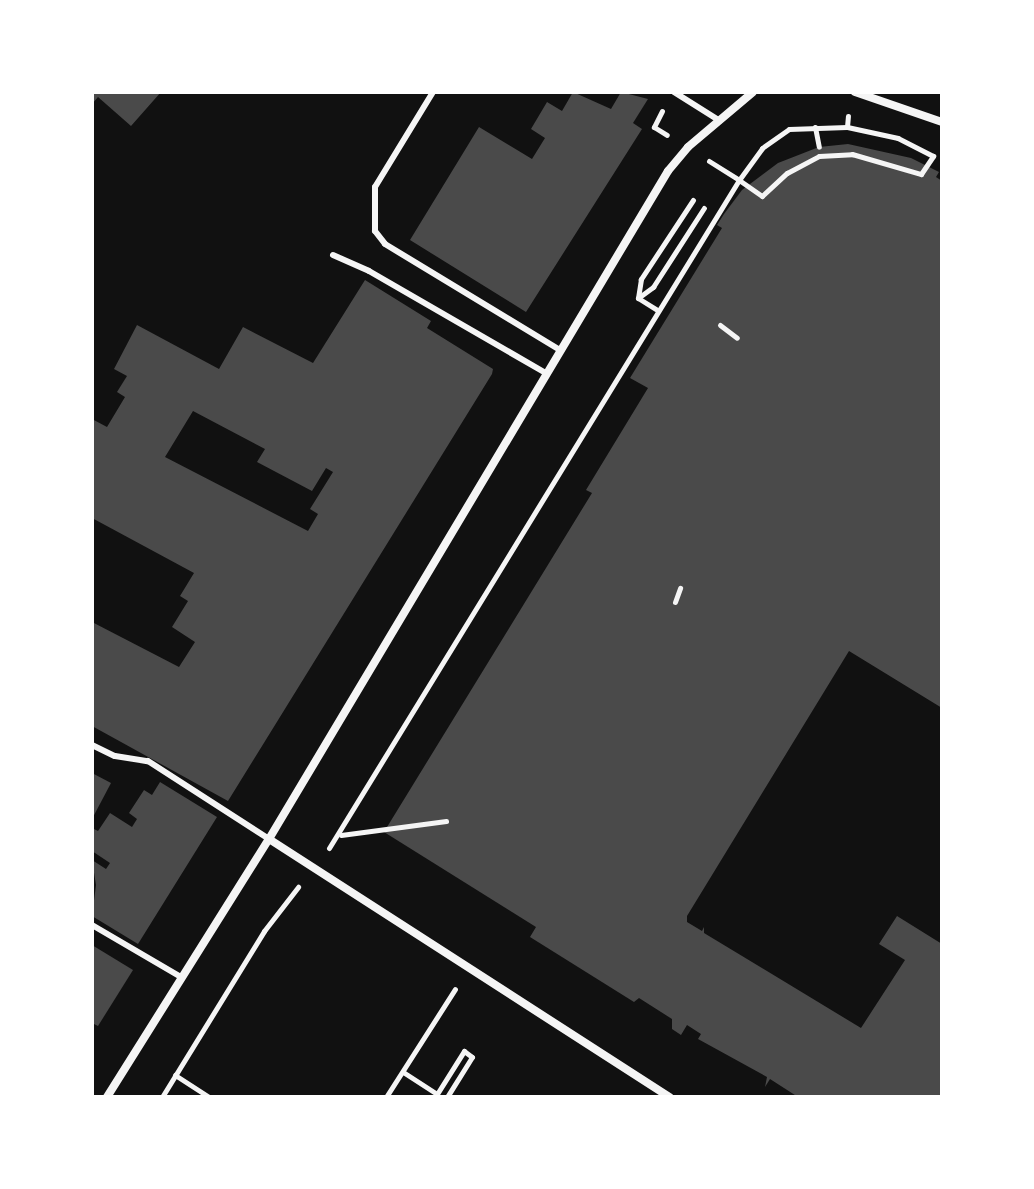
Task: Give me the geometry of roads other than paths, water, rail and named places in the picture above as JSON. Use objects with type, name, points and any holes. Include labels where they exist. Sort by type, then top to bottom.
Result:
[{"type":"street","points":[[107,1097],[269,839],[668,171],[688,147],[753,92]]},
{"type":"street","points":[[855,92],[942,122]]},
{"type":"street","points":[[269,839],[670,1097]]},
{"type":"lane","points":[[433,92],[375,187],[375,231],[385,244],[560,350]]},
{"type":"lane","points":[[674,92],[720,121]]},
{"type":"lane","points":[[333,255],[546,373]]},
{"type":"lane","points":[[92,745],[115,756],[148,761],[269,839]]},
{"type":"lane","points":[[92,925],[181,977]]}]
